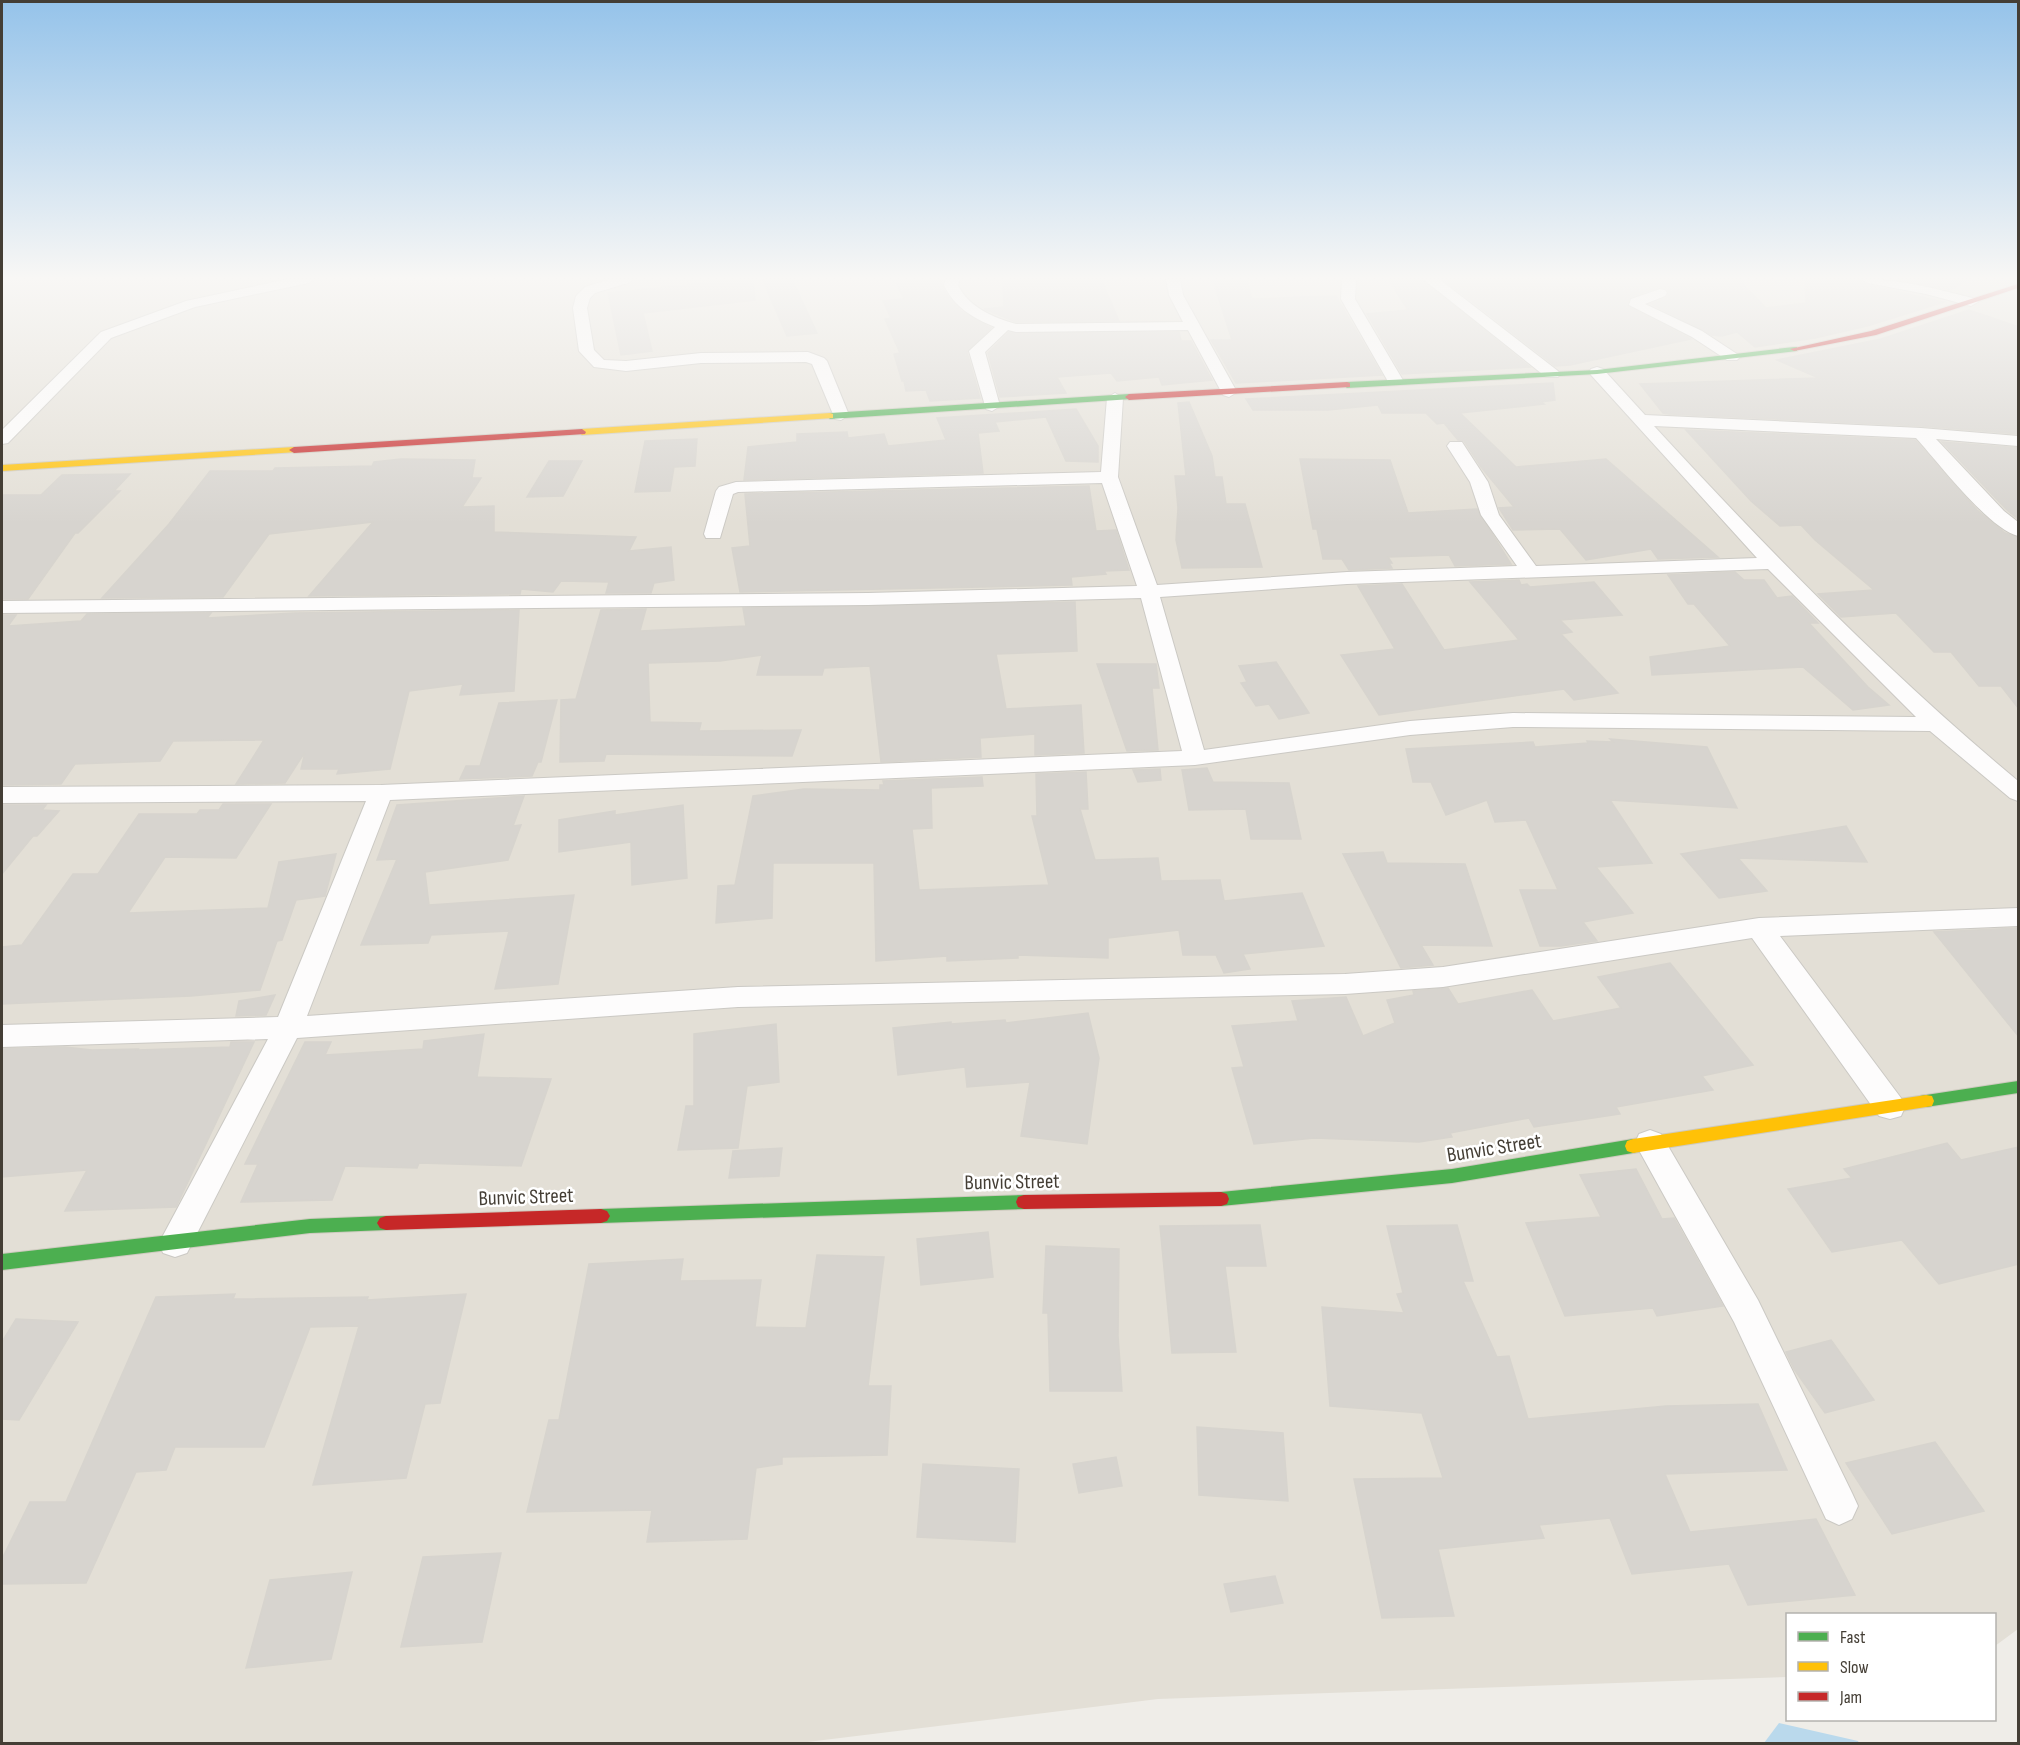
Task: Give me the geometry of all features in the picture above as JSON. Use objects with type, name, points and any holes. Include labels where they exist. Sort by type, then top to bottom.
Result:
[{"type":"main road","points":[[2,468],[1115,398],[1597,372],[1701,360]]},
{"type":"main road","name":"Bunvic Street","points":[[2,1262],[310,1226],[386,1222],[971,1203],[1219,1199],[1452,1176],[1650,1143],[2019,1087]]},
{"type":"street","points":[[2,439],[81,360]]},
{"type":"street","points":[[596,360],[599,364],[626,366],[678,360]]},
{"type":"street","points":[[817,360],[841,415]]},
{"type":"street","points":[[980,360],[992,406]]},
{"type":"street","points":[[1212,360],[1229,392]]},
{"type":"street","points":[[1384,360],[1396,382]]},
{"type":"street","points":[[1535,360],[1552,374]]},
{"type":"street","points":[[1597,372],[1848,639],[1936,724],[2019,793]]},
{"type":"street","points":[[1115,398],[1108,477],[1149,591],[1195,758]]},
{"type":"street","points":[[1640,420],[1921,433],[2019,441]]},
{"type":"street","points":[[1921,433],[1997,515],[2019,530]]},
{"type":"street","points":[[1456,446],[1479,482],[1490,514],[1529,570]]},
{"type":"street","points":[[713,534],[725,491],[736,488],[1108,477]]},
{"type":"street","points":[[2,607],[868,599],[1149,591],[1347,578],[1775,563]]},
{"type":"street","points":[[2,795],[381,793],[1195,758],[1410,728],[1513,720],[1936,724]]},
{"type":"street","points":[[175,1243],[288,1028],[381,793]]},
{"type":"street","points":[[2,1036],[288,1028],[738,997],[1345,984],[1443,977],[1759,927],[2019,917]]},
{"type":"street","points":[[1759,927],[1890,1107]]},
{"type":"street","points":[[1650,1143],[1746,1311],[1839,1506]]},
{"type":"shaded area","points":[[2,360],[2018,360],[2018,1629],[1996,1645],[1996,1613],[1786,1613],[1786,1677],[1158,1699],[791,1744],[2,1744]]},
{"type":"water","points":[[1779,1723],[1858,1741],[1859,1743],[1764,1743]]},
{"type":"building","points":[[896,360],[969,360],[980,398],[930,401],[926,390],[906,391],[904,381],[902,381]]},
{"type":"building","points":[[990,360],[1201,360],[1212,380],[1162,385],[1159,377],[1117,381],[1111,373],[1057,377],[1066,393],[1000,397]]},
{"type":"building","points":[[1223,360],[1374,360],[1382,375],[1236,383]]},
{"type":"building","points":[[1394,360],[1522,360],[1530,367],[1402,374]]},
{"type":"building","points":[[1548,360],[1591,360],[1570,365],[1555,366]]},
{"type":"building","points":[[1778,360],[2019,360],[2019,434],[1921,426],[1669,414],[1663,413],[1640,384],[1819,378]]},
{"type":"building","points":[[1553,383],[1555,400],[1541,402],[1544,404],[1460,413],[1516,467],[1606,459],[1718,557],[1658,559],[1651,549],[1586,560],[1560,529],[1513,530],[1499,508],[1514,507],[1481,467],[1464,441],[1458,440],[1444,423],[1437,424],[1426,413],[1382,413],[1378,405],[1328,410],[1253,410],[1246,399]]},
{"type":"building","points":[[1189,402],[1212,456],[1215,477],[1222,477],[1226,504],[1245,504],[1262,567],[1182,568],[1176,540],[1178,508],[1175,476],[1186,476],[1178,403]]},
{"type":"building","points":[[1076,409],[1098,446],[1098,462],[1066,461],[1046,417],[995,422],[999,431],[978,433],[983,473],[744,480],[748,447],[797,442],[797,434],[847,432],[848,438],[884,434],[888,446],[946,440],[937,418]]},
{"type":"building","points":[[1686,430],[1915,440],[1977,510],[2005,533],[2019,538],[2019,709],[2001,686],[1979,686],[1951,652],[1934,652],[1896,613],[1841,617],[1818,594],[1874,590],[1815,540],[1801,525],[1780,526],[1751,501]]},
{"type":"building","points":[[697,439],[695,466],[674,467],[670,491],[635,492],[645,441]]},
{"type":"building","points":[[1942,442],[2019,448],[2019,520],[2006,509]]},
{"type":"building","points":[[401,459],[475,460],[472,478],[481,478],[462,507],[494,506],[494,532],[636,537],[629,551],[671,547],[674,580],[654,583],[651,593],[606,593],[609,582],[561,581],[553,592],[521,589],[520,594],[309,596],[373,522],[269,534],[223,597],[102,598],[169,524],[210,471],[273,471],[275,468],[372,466],[374,462]]},
{"type":"building","points":[[1300,459],[1390,460],[1408,513],[1477,509],[1511,564],[1455,566],[1449,555],[1388,557],[1392,568],[1349,570],[1342,559],[1323,559],[1317,529],[1313,529]]},
{"type":"building","points":[[549,461],[582,461],[563,496],[527,497]]},
{"type":"building","points":[[130,474],[114,491],[120,491],[78,533],[75,533],[28,599],[2,599],[2,495],[41,495],[62,475]]},
{"type":"building","points":[[1089,486],[1096,531],[1116,530],[1129,570],[1104,571],[1106,574],[1071,577],[1072,585],[740,592],[732,548],[750,546],[745,494]]},
{"type":"building","points":[[1735,572],[1744,580],[1764,580],[1777,598],[1792,596],[1818,623],[1809,623],[1868,687],[1889,705],[1853,710],[1803,667],[1652,675],[1650,657],[1730,646],[1694,604],[1688,604],[1668,575]]},
{"type":"building","points":[[1519,580],[1521,585],[1527,584],[1530,587],[1594,582],[1622,615],[1560,620],[1572,632],[1561,634],[1618,693],[1574,700],[1564,689],[1379,715],[1341,655],[1395,649],[1358,586],[1402,584],[1444,650],[1519,640],[1470,582]]},
{"type":"building","points":[[1075,602],[1077,651],[996,654],[1006,709],[1081,705],[1084,753],[1035,755],[1035,734],[980,738],[981,757],[881,762],[870,666],[824,668],[822,675],[757,675],[762,655],[720,661],[648,663],[650,722],[701,723],[699,731],[801,730],[792,756],[606,754],[604,761],[560,762],[561,700],[576,699],[601,610],[646,609],[640,631],[746,626],[743,608]]},
{"type":"building","points":[[519,610],[514,691],[460,695],[463,684],[409,691],[390,769],[337,774],[339,769],[301,769],[305,752],[285,783],[236,784],[264,740],[173,741],[160,761],[75,764],[61,784],[2,785],[2,615],[16,615],[8,626],[81,621],[87,614],[211,613],[207,618],[295,613]]},
{"type":"building","points":[[1276,662],[1309,713],[1279,719],[1269,704],[1256,706],[1241,683],[1247,682],[1239,666]]},
{"type":"building","points":[[1097,664],[1156,664],[1159,688],[1152,688],[1158,750],[1127,751]]},
{"type":"building","points":[[557,700],[541,762],[538,762],[532,776],[460,779],[466,766],[480,766],[499,703]]},
{"type":"building","points":[[1610,739],[1707,747],[1737,808],[1610,800],[1652,863],[1596,867],[1633,913],[1583,922],[1597,941],[1561,946],[1540,946],[1520,890],[1558,890],[1526,820],[1495,822],[1487,800],[1446,815],[1431,782],[1413,782],[1406,749],[1533,742],[1535,747],[1588,743],[1587,741],[1613,742]]},
{"type":"building","points":[[1207,768],[1213,782],[1289,783],[1301,839],[1251,839],[1246,809],[1189,810],[1182,770]]},
{"type":"building","points":[[1160,769],[1161,780],[1138,782],[1133,770]]},
{"type":"building","points":[[1086,772],[1088,809],[1080,809],[1095,860],[1158,858],[1161,881],[1220,880],[1224,901],[1302,893],[1324,946],[1243,954],[1250,969],[1224,973],[1216,955],[1183,955],[1179,930],[1108,938],[1108,958],[1018,955],[1018,958],[947,961],[947,956],[876,961],[874,863],[773,863],[772,918],[716,923],[718,886],[735,885],[753,796],[804,789],[880,790],[880,785],[884,785],[883,781],[982,777],[983,786],[931,788],[932,828],[912,829],[919,890],[1049,885],[1032,816],[1037,816],[1036,774]]},
{"type":"building","points":[[524,796],[513,826],[521,825],[508,860],[425,872],[429,905],[574,895],[558,984],[495,989],[509,931],[431,935],[428,943],[361,945],[397,859],[377,860],[397,805]]},
{"type":"building","points":[[223,804],[271,804],[236,858],[165,857],[128,913],[268,908],[279,862],[336,854],[325,896],[296,900],[282,940],[277,941],[260,990],[191,996],[2,1004],[2,947],[22,945],[73,874],[98,874],[139,814],[197,814],[200,810],[219,810]]},
{"type":"building","points":[[2,805],[46,805],[42,810],[59,811],[37,836],[33,836],[2,874]]},
{"type":"building","points":[[683,805],[687,878],[632,885],[631,842],[559,852],[559,820],[615,811],[615,815]]},
{"type":"building","points":[[1846,826],[1867,862],[1738,858],[1767,891],[1719,898],[1681,854]]},
{"type":"building","points":[[1383,852],[1387,863],[1465,864],[1492,946],[1421,945],[1433,965],[1401,968],[1343,854]]},
{"type":"building","points":[[2019,928],[2019,1037],[1934,932]]},
{"type":"building","points":[[1670,963],[1753,1065],[1702,1076],[1713,1090],[1616,1107],[1620,1114],[1534,1127],[1529,1118],[1450,1133],[1452,1137],[1419,1142],[1314,1138],[1254,1144],[1232,1068],[1244,1067],[1232,1026],[1298,1021],[1292,1001],[1346,997],[1363,1036],[1395,1023],[1387,1000],[1414,995],[1413,991],[1448,988],[1458,1004],[1532,990],[1553,1021],[1621,1008],[1598,977]]},
{"type":"building","points":[[275,995],[266,1015],[236,1016],[239,1001]]},
{"type":"building","points":[[1088,1013],[1099,1058],[1087,1144],[1021,1136],[1030,1082],[967,1087],[965,1067],[898,1075],[893,1028],[951,1022],[951,1024],[1005,1020],[1006,1023]]},
{"type":"building","points":[[776,1024],[779,1082],[747,1086],[738,1148],[678,1150],[686,1106],[694,1106],[694,1034]]},
{"type":"building","points":[[484,1034],[477,1077],[551,1079],[521,1166],[419,1163],[417,1168],[345,1166],[332,1200],[241,1202],[258,1164],[245,1164],[305,1042],[331,1042],[325,1055],[423,1049],[424,1041]]},
{"type":"building","points":[[231,1042],[254,1042],[176,1207],[65,1211],[87,1170],[2,1177],[2,1049],[65,1047],[92,1050],[137,1050],[230,1047]]},
{"type":"building","points":[[1947,1143],[1961,1160],[2019,1147],[2019,1264],[1939,1284],[1902,1240],[1832,1252],[1788,1189],[1852,1178],[1844,1169]]},
{"type":"building","points":[[782,1148],[779,1176],[729,1178],[733,1151]]},
{"type":"building","points":[[1636,1169],[1662,1219],[1674,1218],[1723,1306],[1657,1316],[1653,1308],[1565,1316],[1526,1223],[1601,1217],[1580,1175]]},
{"type":"building","points":[[1260,1225],[1266,1266],[1225,1266],[1236,1352],[1172,1353],[1160,1226]]},
{"type":"building","points":[[1457,1225],[1473,1281],[1463,1281],[1497,1357],[1509,1356],[1528,1419],[1666,1406],[1758,1404],[1787,1470],[1665,1474],[1690,1532],[1816,1519],[1855,1595],[1748,1605],[1729,1564],[1632,1574],[1610,1518],[1539,1525],[1544,1538],[1438,1549],[1454,1616],[1382,1618],[1354,1479],[1443,1478],[1422,1413],[1330,1406],[1322,1307],[1404,1313],[1397,1294],[1403,1293],[1387,1226]]},
{"type":"building","points":[[988,1232],[993,1277],[921,1285],[917,1239]]},
{"type":"building","points":[[1046,1246],[1119,1249],[1118,1336],[1122,1391],[1050,1391],[1048,1313],[1043,1313]]},
{"type":"building","points":[[817,1255],[884,1257],[868,1386],[891,1386],[887,1455],[782,1457],[782,1464],[756,1468],[747,1539],[647,1542],[652,1510],[527,1512],[549,1420],[559,1420],[589,1264],[683,1259],[680,1281],[761,1280],[755,1327],[806,1328]]},
{"type":"building","points":[[235,1294],[233,1299],[368,1297],[367,1300],[466,1294],[440,1403],[425,1404],[406,1478],[313,1485],[359,1326],[310,1327],[264,1447],[175,1447],[166,1470],[136,1472],[86,1583],[2,1584],[2,1559],[30,1502],[66,1502],[156,1297]]},
{"type":"building","points":[[16,1319],[78,1322],[19,1420],[2,1419],[2,1342]]},
{"type":"building","points":[[1831,1340],[1874,1400],[1825,1413],[1794,1369],[1786,1352]]},
{"type":"building","points":[[1197,1427],[1283,1433],[1288,1501],[1199,1495]]},
{"type":"building","points":[[1935,1442],[1984,1511],[1892,1534],[1846,1463]]},
{"type":"building","points":[[1116,1457],[1122,1486],[1079,1493],[1073,1464]]},
{"type":"building","points":[[923,1464],[1019,1469],[1015,1542],[917,1537]]},
{"type":"building","points":[[501,1553],[482,1642],[401,1647],[423,1557]]},
{"type":"building","points":[[352,1572],[331,1659],[246,1668],[270,1580]]},
{"type":"building","points":[[1275,1576],[1283,1603],[1231,1612],[1224,1584]]},
{"type":"traffic: fast","points":[[1347,385],[1597,372],[1696,360]]},
{"type":"traffic: fast","points":[[830,416],[1129,397]]},
{"type":"traffic: fast","points":[[1926,1101],[2018,1087]]},
{"type":"traffic: fast","points":[[1221,1199],[1452,1176],[1633,1146]]},
{"type":"traffic: fast","points":[[601,1216],[1024,1202]]},
{"type":"traffic: fast","points":[[2,1262],[310,1226],[386,1223]]},
{"type":"traffic: slow","points":[[582,432],[830,416]]},
{"type":"traffic: slow","points":[[2,468],[294,450]]},
{"type":"traffic: slow","points":[[1633,1146],[1926,1101]]},
{"type":"traffic: jam","points":[[1129,397],[1347,385]]},
{"type":"traffic: jam","points":[[294,450],[582,432]]},
{"type":"traffic: jam","points":[[1024,1202],[1221,1199]]},
{"type":"traffic: jam","points":[[386,1223],[601,1216]]}]
